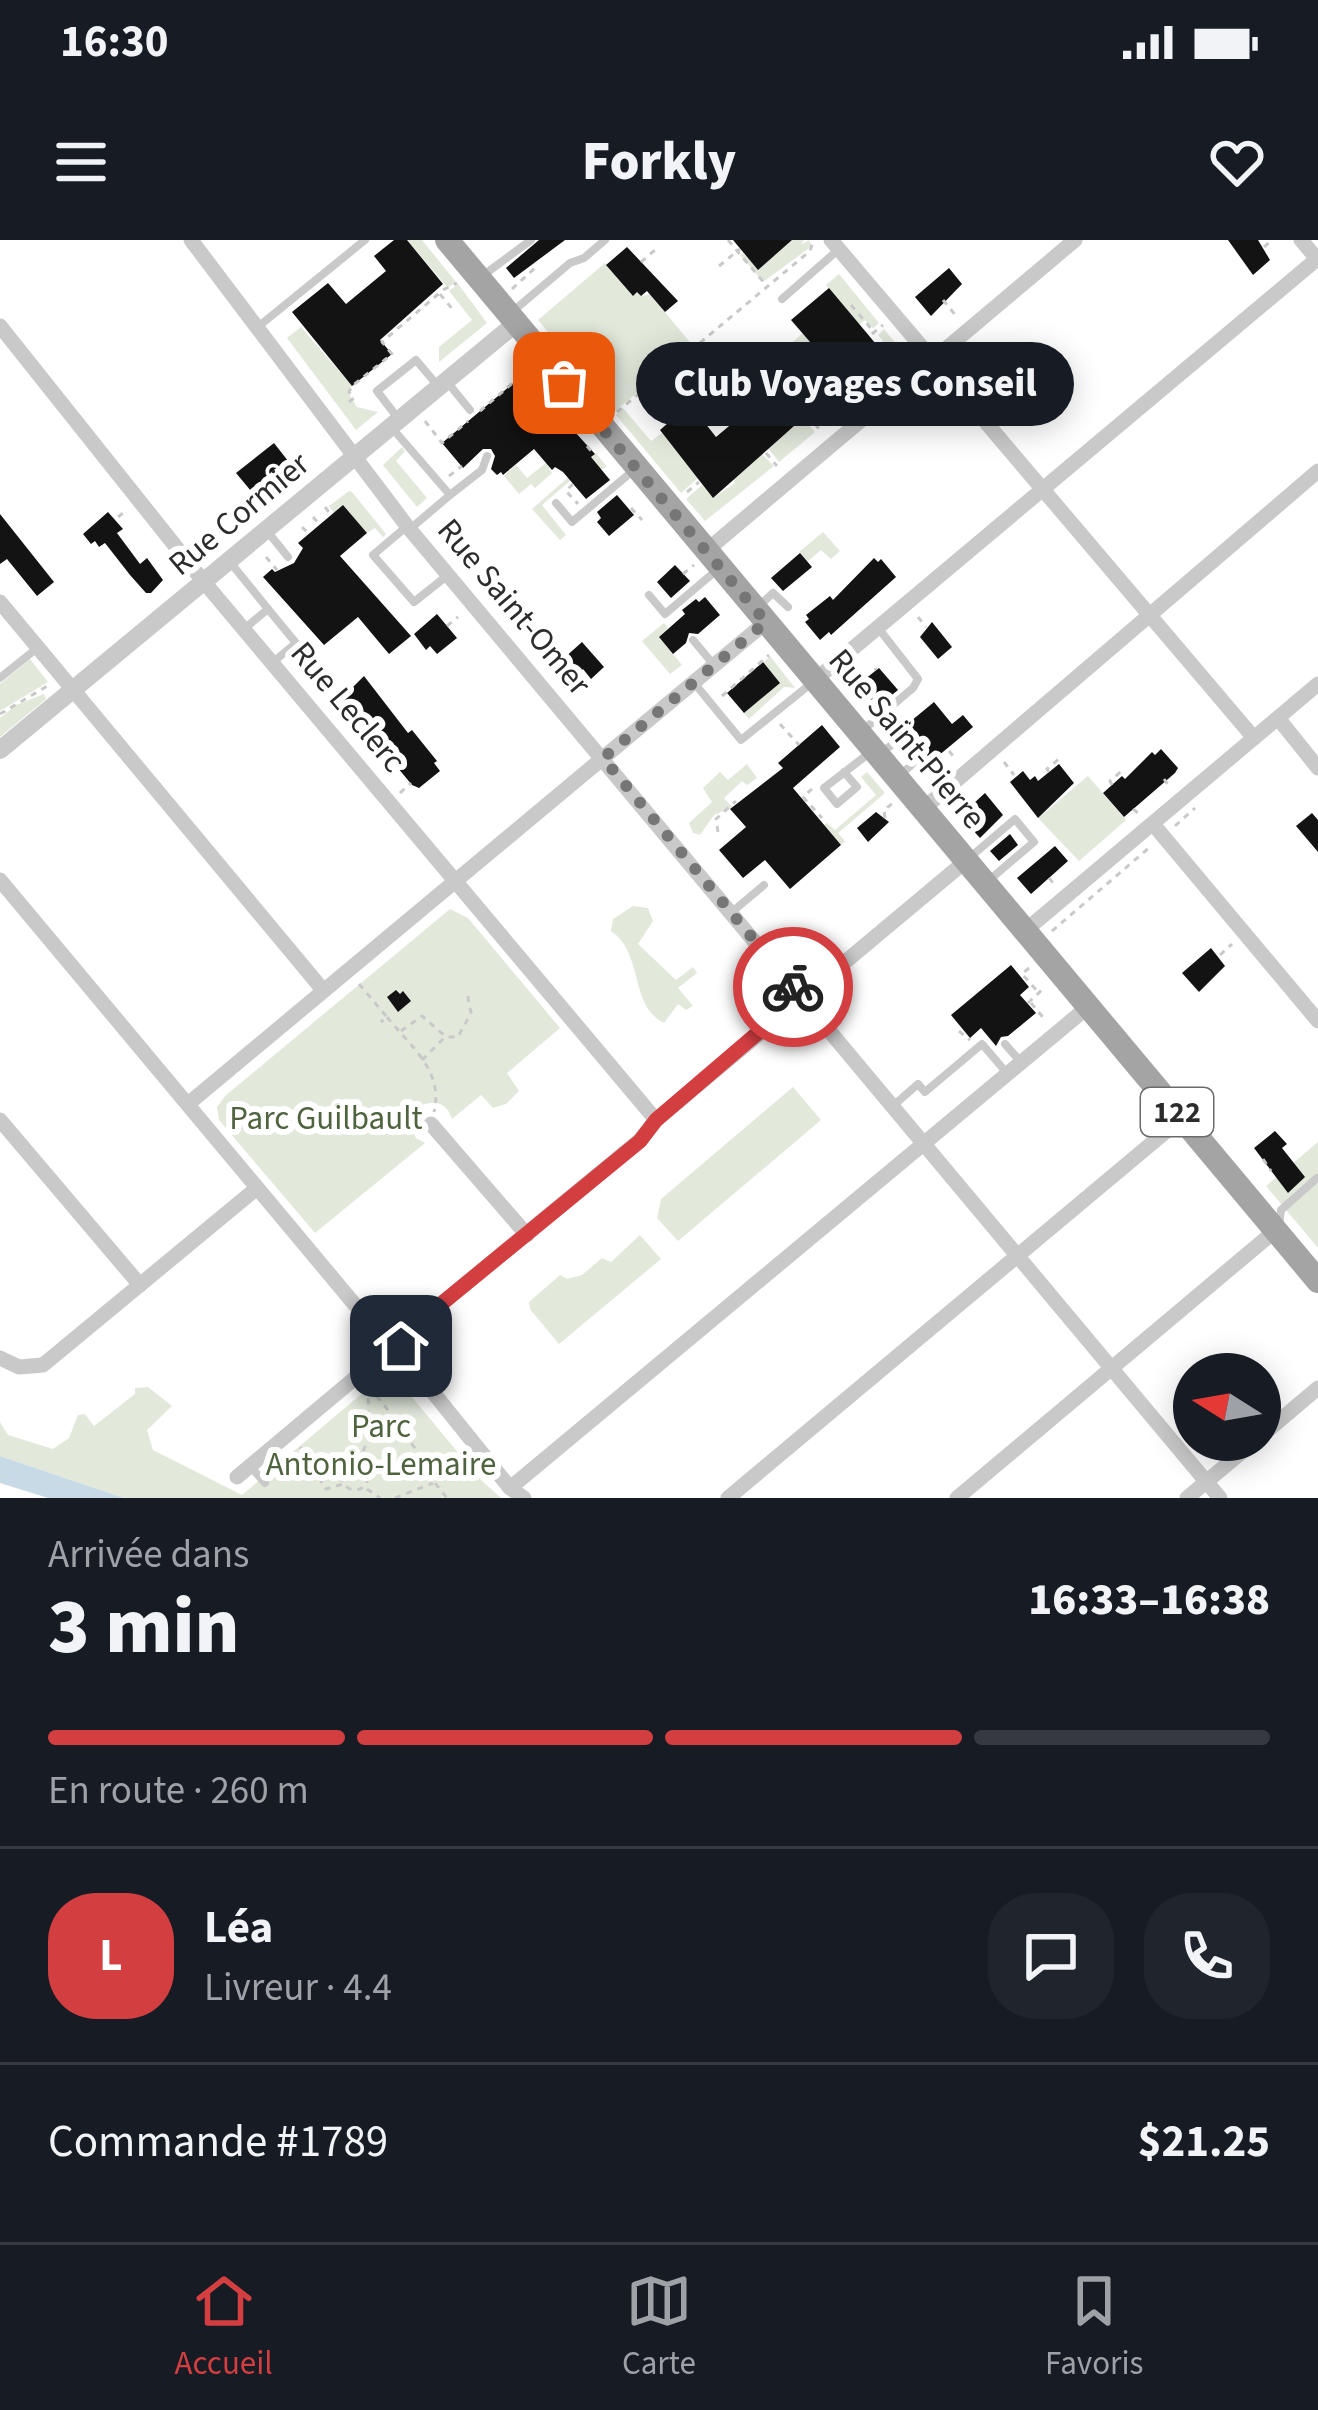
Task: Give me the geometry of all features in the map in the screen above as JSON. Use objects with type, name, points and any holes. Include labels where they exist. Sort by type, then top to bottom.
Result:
[{"type":"main road","name":"Rue Saint-Pierre","points":[[451,242],[469,281],[511,310],[707,561],[760,615],[986,883],[1038,931],[1089,1006],[1318,1281]]},
{"type":"street","name":"Rue Saint-Omer","points":[[191,240],[448,575],[1220,1498]]},
{"type":"street","points":[[814,681],[1318,259],[1301,240]]},
{"type":"street","points":[[707,561],[1073,241]]},
{"type":"street","points":[[828,244],[934,359],[1254,738]]},
{"type":"street","name":"Rue Cormier","points":[[0,750],[442,384],[511,310]]},
{"type":"street","name":"Rue Leclerc","points":[[0,326],[204,582],[656,1120]]},
{"type":"street","points":[[923,809],[1318,471]]},
{"type":"street","points":[[0,602],[323,990]]},
{"type":"street","points":[[188,1104],[715,665],[760,615]]},
{"type":"street","points":[[1038,931],[1153,824],[1318,684]]},
{"type":"street","points":[[1278,718],[1318,768]]},
{"type":"street","points":[[1153,824],[1318,1022]]},
{"type":"street","points":[[967,860],[656,1120],[640,1141],[407,1332],[401,1349],[517,1493],[1089,1006]]},
{"type":"street","points":[[0,880],[379,1333],[383,1345],[374,1362],[243,1471]]},
{"type":"street","points":[[728,1498],[1182,1118]]},
{"type":"street","points":[[0,1120],[140,1285]]},
{"type":"street","points":[[430,1124],[527,1235]]},
{"type":"street","points":[[0,1358],[19,1367],[43,1365],[257,1188]]},
{"type":"street","points":[[957,1498],[1276,1230]]},
{"type":"street","points":[[1281,1419],[1318,1388]]},
{"type":"street","points":[[1187,1498],[1231,1461]]},
{"type":"lane","points":[[258,327],[365,240]]},
{"type":"lane","points":[[469,281],[531,240]]},
{"type":"lane","points":[[511,310],[605,240]]},
{"type":"lane","points":[[782,298],[828,244]]},
{"type":"lane","points":[[450,495],[395,423],[377,391],[416,360],[470,410]]},
{"type":"lane","points":[[448,575],[414,602],[373,555],[482,470],[487,456]]},
{"type":"lane","points":[[556,503],[572,521],[636,468]]},
{"type":"lane","points":[[266,530],[288,556]]},
{"type":"lane","points":[[229,561],[296,643],[272,663]]},
{"type":"lane","points":[[649,595],[665,614],[707,561]]},
{"type":"lane","points":[[760,615],[773,593],[788,607]]},
{"type":"lane","points":[[244,629],[268,609]]},
{"type":"lane","points":[[844,772],[923,680],[878,628]]},
{"type":"lane","points":[[694,640],[715,665]]},
{"type":"lane","points":[[0,678],[37,648]]},
{"type":"lane","points":[[694,682],[742,740],[814,681]]},
{"type":"lane","points":[[870,747],[899,740],[907,748]]},
{"type":"lane","points":[[967,860],[1015,819],[1034,842],[986,883]]},
{"type":"lane","points":[[731,913],[764,885]]},
{"type":"lane","points":[[894,1105],[918,1084],[925,1093],[982,1044],[1014,1068]]},
{"type":"lane","points":[[1005,1044],[1014,1068]]},
{"type":"lane","points":[[1276,1230],[1280,1210],[1318,1179]]},
{"type":"lane","points":[[243,1471],[265,1483]]},
{"type":"path","points":[[728,240],[767,286]]},
{"type":"path","points":[[1264,247],[1272,240]]},
{"type":"path","points":[[614,415],[810,251],[828,244]]},
{"type":"path","points":[[640,262],[655,250]]},
{"type":"path","points":[[719,266],[738,250]]},
{"type":"path","points":[[511,310],[537,268]]},
{"type":"path","points":[[349,402],[354,398],[349,392],[352,386],[392,354],[382,342],[441,290],[469,281]]},
{"type":"path","points":[[441,290],[454,311]]},
{"type":"path","points":[[943,300],[957,317]]},
{"type":"path","points":[[850,305],[873,333],[883,325]]},
{"type":"path","points":[[511,384],[530,369]]},
{"type":"path","points":[[859,378],[868,390]]},
{"type":"path","points":[[809,418],[827,403]]},
{"type":"path","points":[[800,406],[820,430]]},
{"type":"path","points":[[424,419],[442,443],[448,438]]},
{"type":"path","points":[[587,446],[592,452]]},
{"type":"path","points":[[766,453],[777,466]]},
{"type":"path","points":[[456,471],[462,466]]},
{"type":"path","points":[[296,486],[288,475],[300,467]]},
{"type":"path","points":[[682,496],[699,482]]},
{"type":"path","points":[[573,484],[566,491],[584,512]]},
{"type":"path","points":[[258,496],[268,509]]},
{"type":"path","points":[[325,507],[332,515]]},
{"type":"path","points":[[631,508],[642,520]]},
{"type":"path","points":[[314,517],[320,525]]},
{"type":"path","points":[[302,526],[309,534]]},
{"type":"path","points":[[266,557],[277,570]]},
{"type":"path","points":[[683,574],[707,561]]},
{"type":"path","points":[[447,626],[458,617]]},
{"type":"path","points":[[918,617],[926,627]]},
{"type":"path","points":[[727,692],[770,654]]},
{"type":"path","points":[[0,714],[49,685]]},
{"type":"path","points":[[344,709],[342,722],[351,715]]},
{"type":"path","points":[[772,716],[799,745]]},
{"type":"path","points":[[357,742],[369,734]]},
{"type":"path","points":[[372,760],[383,751]]},
{"type":"path","points":[[949,751],[954,757]]},
{"type":"path","points":[[1049,772],[1060,757]]},
{"type":"path","points":[[1112,784],[1124,769]]},
{"type":"path","points":[[1164,779],[1169,786]]},
{"type":"path","points":[[888,818],[884,810],[902,780]]},
{"type":"path","points":[[400,793],[411,783]]},
{"type":"path","points":[[803,797],[822,818]]},
{"type":"path","points":[[718,832],[716,818],[736,801]]},
{"type":"path","points":[[1038,931],[1150,847]]},
{"type":"path","points":[[1049,878],[1054,884]]},
{"type":"path","points":[[1031,966],[1021,974],[1039,993]]},
{"type":"path","points":[[359,984],[438,1084],[430,1124]]},
{"type":"path","points":[[1046,1021],[1029,1002],[1048,986]]},
{"type":"path","points":[[399,1032],[422,1016],[446,1037],[458,1037],[471,1013],[467,992]]},
{"type":"path","points":[[381,1022],[394,1007]]},
{"type":"path","points":[[959,1031],[977,1048]]},
{"type":"path","points":[[421,1060],[446,1037]]},
{"type":"path","points":[[1263,1159],[1271,1171]]},
{"type":"path","points":[[358,1464],[369,1438],[369,1388],[420,1453],[422,1468],[447,1498]]},
{"type":"path","points":[[299,1445],[326,1490],[343,1484],[354,1490],[364,1487]]},
{"type":"path","points":[[343,1484],[346,1467],[358,1464]]},
{"type":"path","points":[[358,1464],[368,1473],[364,1487]]},
{"type":"path","points":[[395,1498],[435,1483]]},
{"type":"path","points":[[364,1487],[380,1498]]},
{"type":"green space","points":[[407,240],[422,240],[456,282],[448,288]]},
{"type":"green space","points":[[792,240],[804,240],[801,245],[809,240],[812,246],[763,282],[740,255],[758,269]]},
{"type":"green space","points":[[605,263],[632,295],[650,294],[693,346],[614,412],[538,320]]},
{"type":"green space","points":[[839,274],[879,323],[873,328],[865,320],[859,325],[826,285]]},
{"type":"green space","points":[[458,284],[487,323],[439,362],[439,347],[472,320],[449,291]]},
{"type":"green space","points":[[301,327],[352,386],[348,393],[357,407],[378,412],[356,430],[287,338]]},
{"type":"green space","points":[[884,329],[906,356],[822,426],[803,404],[821,391],[786,348],[803,333],[849,387],[885,356],[877,346],[883,341],[878,335]]},
{"type":"green space","points":[[623,408],[651,441],[662,433],[699,477],[681,493],[616,415]]},
{"type":"green space","points":[[803,418],[815,432],[779,462],[768,448]]},
{"type":"green space","points":[[402,447],[405,451],[396,461],[427,498],[417,507],[383,465]]},
{"type":"green space","points":[[596,453],[607,467],[570,481],[542,505],[566,535],[560,540],[532,509]]},
{"type":"green space","points":[[761,453],[774,466],[705,521],[686,499],[702,485],[713,498],[735,483],[733,479]]},
{"type":"green space","points":[[546,463],[552,473],[519,494],[504,476],[516,465],[527,478]]},
{"type":"green space","points":[[349,491],[386,534],[383,537],[375,528],[367,533],[343,506],[334,513],[329,506]]},
{"type":"green space","points":[[823,532],[840,551],[831,559],[821,550],[807,562],[799,552]]},
{"type":"green space","points":[[664,623],[668,628],[659,637],[682,665],[670,674],[642,641]]},
{"type":"green space","points":[[770,656],[795,688],[784,687],[749,719],[744,713],[779,683],[763,663]]},
{"type":"green space","points":[[30,659],[48,682],[0,711],[0,684]]},
{"type":"green space","points":[[44,694],[46,699],[0,737],[0,718],[16,705]]},
{"type":"green space","points":[[747,764],[757,778],[747,785],[742,781],[724,798],[732,807],[714,815],[700,835],[693,833],[689,823],[712,802],[703,788],[720,772],[728,780]]},
{"type":"green space","points":[[867,772],[885,793],[838,833],[845,841],[841,845],[824,825],[835,830],[876,795],[861,777]]},
{"type":"green space","points":[[1088,776],[1126,820],[1079,861],[1038,818]]},
{"type":"green space","points":[[633,906],[648,908],[653,921],[638,944],[676,980],[693,967],[697,973],[678,988],[693,1006],[686,1010],[678,1004],[664,1023],[646,1005],[628,952],[611,931],[613,919]]},
{"type":"green space","name":"Parc Guilbault","points":[[450,909],[468,918],[560,1028],[507,1073],[519,1091],[506,1104],[493,1108],[481,1095],[452,1119],[438,1103],[417,1108],[410,1126],[425,1143],[315,1233],[219,1120],[217,1107]]},
{"type":"green space","points":[[793,1087],[821,1120],[678,1241],[657,1218],[661,1199]]},
{"type":"green space","points":[[1318,1142],[1318,1248],[1266,1186]]},
{"type":"green space","points":[[640,1235],[661,1259],[559,1344],[529,1302],[560,1275],[567,1279],[582,1275],[602,1258],[611,1262]]},
{"type":"green space","name":"Parc Antonio-Lemaire","points":[[392,1373],[501,1498],[124,1498],[0,1456],[0,1422],[8,1435],[53,1449],[69,1438],[78,1415],[85,1414],[94,1426],[135,1394],[135,1388],[148,1387],[172,1406],[147,1430],[153,1450],[242,1495],[385,1374]]},
{"type":"water","points":[[0,1456],[124,1498],[48,1498],[0,1483]]},
{"type":"building","points":[[394,240],[407,240],[443,284],[380,340],[392,354],[352,386],[292,312],[328,283],[346,304],[386,271],[374,256]]},
{"type":"building","points":[[539,240],[565,240],[514,278],[506,268]]},
{"type":"building","points":[[733,240],[792,240],[758,270]]},
{"type":"building","points":[[1228,240],[1258,240],[1270,260],[1253,275]]},
{"type":"building","points":[[627,247],[678,301],[665,312],[647,291],[633,296],[606,265]]},
{"type":"building","points":[[949,268],[962,284],[931,316],[915,297]]},
{"type":"building","points":[[829,288],[886,356],[849,387],[791,320]]},
{"type":"building","points":[[790,360],[817,392],[796,409],[803,418],[713,498],[660,430],[690,404],[716,437],[747,411],[754,419],[779,399],[775,394],[784,386],[774,374]]},
{"type":"building","points":[[523,375],[595,454],[591,457],[610,480],[586,499],[534,449],[497,475],[491,469],[495,456],[491,449],[483,449],[463,468],[442,443]]},
{"type":"building","points":[[274,443],[292,466],[256,497],[236,473]]},
{"type":"building","points":[[617,495],[634,515],[609,536],[597,522],[601,518],[597,512]]},
{"type":"building","points":[[343,505],[367,533],[340,556],[411,636],[389,654],[358,617],[324,645],[263,577],[294,563],[303,548],[298,543]]},
{"type":"building","points":[[108,512],[123,529],[117,533],[140,564],[147,558],[163,580],[151,593],[146,593],[105,543],[91,544],[83,534]]},
{"type":"building","points":[[0,514],[54,582],[37,596],[7,559],[0,564]]},
{"type":"building","points":[[800,553],[812,567],[783,591],[771,578]]},
{"type":"building","points":[[874,558],[881,559],[896,577],[820,640],[805,622],[806,615],[830,596],[833,600]]},
{"type":"building","points":[[675,565],[690,581],[671,598],[657,582]]},
{"type":"building","points":[[705,597],[720,615],[698,634],[689,633],[686,643],[673,654],[659,637],[685,614],[682,610]]},
{"type":"building","points":[[437,614],[457,638],[437,654],[430,646],[426,650],[414,634]]},
{"type":"building","points":[[932,622],[952,647],[938,659],[920,637]]},
{"type":"building","points":[[582,642],[604,667],[591,679],[583,669],[577,675],[563,659]]},
{"type":"building","points":[[763,662],[780,683],[744,713],[727,693]]},
{"type":"building","points":[[879,668],[898,690],[874,710],[855,687]]},
{"type":"building","points":[[364,676],[408,733],[412,730],[437,761],[440,771],[419,788],[338,702]]},
{"type":"building","points":[[934,702],[952,724],[963,715],[973,727],[926,766],[917,749],[922,746],[905,726]]},
{"type":"building","points":[[822,725],[840,747],[793,788],[841,845],[790,889],[765,860],[743,878],[719,850],[746,827],[730,809],[783,768],[778,763]]},
{"type":"building","points":[[1161,749],[1178,768],[1124,817],[1103,793]]},
{"type":"building","points":[[1059,764],[1074,783],[1038,818],[1010,782],[1023,771],[1030,780],[1035,776],[1038,781]]},
{"type":"building","points":[[985,793],[1003,815],[980,838],[960,816]]},
{"type":"building","points":[[876,812],[889,822],[868,842],[857,828]]},
{"type":"building","points":[[1312,813],[1318,820],[1318,852],[1296,826]]},
{"type":"building","points":[[1010,834],[1018,845],[999,861],[990,851]]},
{"type":"building","points":[[1055,846],[1068,861],[1031,894],[1017,878]]},
{"type":"building","points":[[1211,948],[1225,966],[1199,992],[1182,973]]},
{"type":"building","points":[[1011,965],[1029,987],[1020,995],[1036,1013],[1001,1037],[996,1046],[981,1028],[970,1038],[951,1015]]},
{"type":"building","points":[[396,990],[411,1001],[398,1012],[387,997]]},
{"type":"building","points":[[1275,1131],[1305,1177],[1288,1193],[1254,1148]]},
{"type":"way so far","points":[[564,383],[766,622],[603,758],[793,987]]},
{"type":"place","name":"Club Voyages Conseil","points":[[564,383]]},
{"type":"route","points":[[401,1346],[407,1332],[640,1141],[656,1120],[801,996],[793,987]]}]
